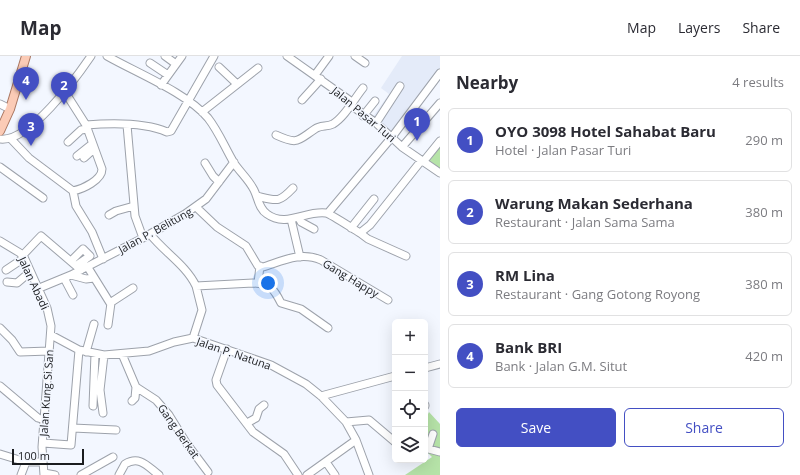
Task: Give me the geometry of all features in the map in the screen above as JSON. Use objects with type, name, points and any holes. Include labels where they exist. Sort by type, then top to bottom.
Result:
[{"type":"main road","points":[[0,132],[26,56]]},
{"type":"street","points":[[0,139],[12,139],[33,123],[65,92],[91,56]]},
{"type":"street","points":[[107,56],[188,101],[202,112],[216,130],[234,162],[257,196],[264,212],[267,215],[280,219],[291,219],[317,213],[328,213],[360,232],[368,239],[406,256]]},
{"type":"street","points":[[165,56],[176,64]]},
{"type":"street","points":[[160,85],[182,56]]},
{"type":"street","points":[[68,142],[86,127],[127,125],[157,128],[167,132],[171,131],[214,56]]},
{"type":"street","name":"Jalan Pasar Turi","points":[[287,56],[352,102],[352,106],[363,116],[376,123],[402,147],[440,173]]},
{"type":"street","points":[[302,100],[318,77],[329,56]]},
{"type":"street","points":[[355,56],[365,63]]},
{"type":"street","points":[[150,63],[168,75]]},
{"type":"street","points":[[218,67],[237,84]]},
{"type":"street","points":[[202,112],[258,68]]},
{"type":"street","points":[[328,213],[392,137],[440,73]]},
{"type":"street","points":[[376,123],[400,86]]},
{"type":"street","points":[[0,104],[10,101],[13,88]]},
{"type":"street","points":[[276,135],[287,140],[303,139],[315,128],[335,122],[362,88]]},
{"type":"street","points":[[65,92],[86,127],[102,169],[102,174],[83,187],[73,190]]},
{"type":"street","points":[[363,116],[375,101]]},
{"type":"street","points":[[402,147],[440,103]]},
{"type":"street","points":[[127,125],[134,206],[142,236]]},
{"type":"street","points":[[12,139],[29,158],[73,190],[76,206],[92,232],[103,259]]},
{"type":"street","points":[[360,232],[370,225],[440,142]]},
{"type":"street","points":[[80,157],[93,147]]},
{"type":"street","name":"Jalan P. Belitung","points":[[37,289],[71,275],[79,266],[103,259],[196,207],[206,199],[234,162]]},
{"type":"street","points":[[205,163],[212,176],[219,182]]},
{"type":"street","points":[[0,167],[43,198]]},
{"type":"street","points":[[257,196],[279,200],[293,188]]},
{"type":"street","points":[[351,228],[374,199]]},
{"type":"street","points":[[109,215],[134,206]]},
{"type":"street","points":[[196,207],[203,216],[246,246],[257,264],[260,266],[258,283]]},
{"type":"street","points":[[299,218],[301,222],[314,229]]},
{"type":"street","points":[[291,219],[300,257]]},
{"type":"street","points":[[150,234],[189,274],[196,286],[202,310],[193,338]]},
{"type":"street","points":[[6,270],[23,258],[41,236],[94,278],[108,302],[111,303]]},
{"type":"street","name":"Jalan Abadi","points":[[0,241],[23,258],[47,308],[51,335]]},
{"type":"street","name":"Gang Happy","points":[[260,266],[300,257],[312,257],[321,260],[388,300]]},
{"type":"street","points":[[7,282],[17,283],[30,272]]},
{"type":"street","points":[[71,275],[86,279],[94,278]]},
{"type":"street","points":[[64,278],[73,295]]},
{"type":"street","points":[[196,286],[258,283],[275,290],[281,303],[301,308],[328,328]]},
{"type":"street","points":[[108,325],[111,303],[133,288]]},
{"type":"street","points":[[43,443],[71,445],[83,351],[94,324]]},
{"type":"street","points":[[0,328],[21,352],[49,351]]},
{"type":"street","name":"Jalan P. Natuna","points":[[51,335],[83,351],[104,355],[149,351],[174,342],[193,338],[227,349],[288,373],[321,396],[346,422],[356,440],[369,475]]},
{"type":"street","name":"Jalan Kung Si San","points":[[44,474],[43,443],[51,335]]},
{"type":"street","points":[[227,349],[216,382],[234,408],[259,438],[286,456],[298,475]]},
{"type":"street","points":[[93,406],[95,354]]},
{"type":"street","points":[[122,354],[136,388],[135,398],[132,401]]},
{"type":"street","points":[[103,414],[100,390],[104,355]]},
{"type":"street","points":[[428,367],[440,364]]},
{"type":"street","points":[[321,396],[392,377]]},
{"type":"street","points":[[0,386],[33,414],[45,420]]},
{"type":"street","name":"Gang Berkat","points":[[136,388],[156,400],[169,415],[187,444],[208,472]]},
{"type":"street","points":[[234,408],[240,402]]},
{"type":"street","points":[[247,423],[256,418],[259,409],[264,405]]},
{"type":"street","points":[[346,422],[369,420],[392,439]]},
{"type":"street","points":[[72,428],[116,430]]},
{"type":"street","points":[[428,445],[433,434]]},
{"type":"street","points":[[307,475],[356,440]]},
{"type":"street","points":[[428,449],[440,452]]},
{"type":"street","points":[[0,454],[26,462],[43,462]]},
{"type":"street","points":[[81,475],[113,457]]},
{"type":"street","points":[[118,475],[125,464],[137,460],[159,475]]},
{"type":"street","points":[[21,475],[26,462]]},
{"type":"street","points":[[326,462],[335,475]]},
{"type":"street","points":[[44,474],[55,475]]},
{"type":"shaded area","points":[[402,56],[440,56],[440,70],[391,135],[372,118],[389,94],[381,88]]},
{"type":"green space","points":[[440,146],[440,171],[428,161]]},
{"type":"green space","points":[[429,412],[440,424],[440,475],[405,475],[423,463],[428,463],[428,460],[432,457],[428,453]]},
{"type":"place","name":"Bank BRI","points":[[26,100]]},
{"type":"place","name":"Warung Makan Sederhana","points":[[64,105]]},
{"type":"place","name":"OYO 3098 Hotel Sahabat Baru","points":[[417,141]]},
{"type":"place","name":"RM Lina","points":[[31,146]]}]
